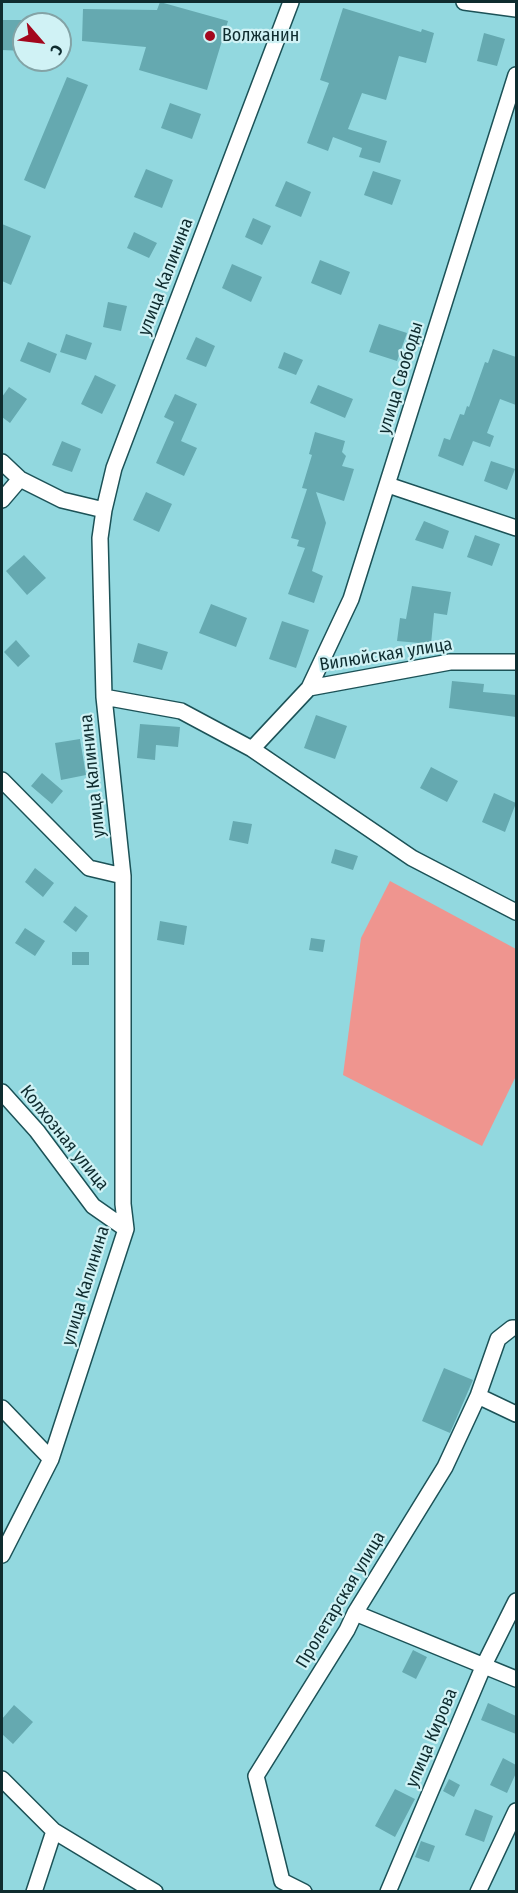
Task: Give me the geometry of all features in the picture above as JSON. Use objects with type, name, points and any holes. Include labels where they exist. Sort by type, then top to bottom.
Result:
[{"type":"street","name":"улица Калинина","points":[[2,1555],[51,1459],[126,1229],[123,1204],[123,876],[104,697],[100,538],[104,510],[114,468],[291,2]]},
{"type":"street","points":[[464,2],[516,9]]},
{"type":"street","name":"улица Свободы","points":[[309,688],[351,599],[516,75]]},
{"type":"street","points":[[2,462],[20,479],[62,500],[104,510]]},
{"type":"street","points":[[2,500],[20,479]]},
{"type":"street","points":[[388,484],[516,528]]},
{"type":"street","name":"Вилюйская улица","points":[[252,749],[309,688],[450,662],[516,662]]},
{"type":"street","points":[[104,697],[180,711],[252,749],[412,858],[516,912]]},
{"type":"street","points":[[2,780],[89,868],[123,876]]},
{"type":"street","name":"Колхозная улица","points":[[2,1092],[37,1131],[93,1206],[126,1229]]},
{"type":"street","name":"Пролетарская улица","points":[[304,1892],[282,1881],[256,1776],[445,1467],[478,1396],[498,1339],[512,1328],[516,1328]]},
{"type":"street","points":[[478,1396],[516,1414]]},
{"type":"street","points":[[2,1408],[51,1459]]},
{"type":"street","name":"улица Кирова","points":[[388,1892],[484,1665],[516,1601]]},
{"type":"street","points":[[355,1613],[516,1679]]},
{"type":"street","points":[[2,1779],[54,1831],[155,1892]]},
{"type":"street","points":[[478,1892],[516,1811]]},
{"type":"street","points":[[33,1892],[54,1831]]},
{"type":"shaded area","points":[[390,881],[516,949],[516,1076],[482,1146],[343,1075],[361,938]]},
{"type":"building","points":[[160,2],[228,21],[207,90],[139,70],[146,47],[82,41],[83,9],[157,10]]},
{"type":"building","points":[[343,8],[421,32],[422,29],[434,33],[426,63],[399,56],[386,100],[362,93],[348,129],[387,141],[380,163],[359,157],[362,148],[333,137],[328,151],[307,143],[329,83],[320,80]]},
{"type":"building","points":[[2,20],[12,20],[12,50],[2,50]]},
{"type":"building","points":[[484,33],[505,39],[497,66],[477,61]]},
{"type":"building","points":[[67,77],[88,85],[45,189],[24,180]]},
{"type":"building","points":[[170,103],[201,114],[192,139],[161,128]]},
{"type":"building","points":[[146,169],[173,180],[162,208],[134,197]]},
{"type":"building","points":[[373,171],[401,180],[392,205],[364,195]]},
{"type":"building","points":[[286,181],[311,192],[301,217],[275,206]]},
{"type":"building","points":[[253,218],[271,226],[262,245],[245,237]]},
{"type":"building","points":[[2,224],[31,236],[11,285],[2,281]]},
{"type":"building","points":[[134,232],[157,243],[149,258],[127,248]]},
{"type":"building","points":[[320,260],[350,272],[341,295],[311,283]]},
{"type":"building","points":[[232,264],[262,277],[251,302],[222,288]]},
{"type":"building","points":[[108,302],[127,306],[121,331],[103,327]]},
{"type":"building","points":[[379,324],[407,333],[397,361],[369,352]]},
{"type":"building","points":[[66,334],[92,343],[86,360],[60,352]]},
{"type":"building","points":[[196,337],[215,346],[206,367],[186,359]]},
{"type":"building","points":[[28,342],[57,354],[50,373],[20,361]]},
{"type":"building","points":[[493,349],[516,357],[516,405],[500,399],[487,433],[494,436],[490,447],[473,441],[463,466],[438,456],[444,438],[450,440],[460,414],[464,415],[467,406],[469,407],[485,362],[488,363]]},
{"type":"building","points":[[284,352],[303,360],[296,375],[278,368]]},
{"type":"building","points":[[95,375],[116,385],[102,414],[81,404]]},
{"type":"building","points":[[318,385],[353,399],[345,418],[310,403]]},
{"type":"building","points":[[9,387],[27,399],[10,423],[2,417],[2,397]]},
{"type":"building","points":[[175,394],[197,404],[181,441],[197,448],[184,476],[156,463],[174,422],[164,417]]},
{"type":"building","points":[[315,432],[345,441],[342,452],[346,456],[342,466],[354,469],[344,501],[316,492],[326,523],[312,571],[323,576],[314,603],[288,594],[305,548],[297,546],[299,540],[291,538],[307,489],[302,488],[312,455],[309,454]]},
{"type":"building","points":[[62,441],[81,449],[72,472],[52,465]]},
{"type":"building","points":[[491,461],[515,469],[507,490],[484,481]]},
{"type":"building","points":[[146,492],[172,504],[159,532],[133,520]]},
{"type":"building","points":[[424,521],[449,531],[443,549],[415,540]]},
{"type":"building","points":[[475,535],[500,544],[492,566],[467,557]]},
{"type":"building","points":[[24,555],[46,578],[27,595],[6,571]]},
{"type":"building","points":[[412,586],[451,592],[447,615],[434,613],[431,644],[397,641],[400,618],[406,619]]},
{"type":"building","points":[[211,604],[247,618],[236,647],[199,633]]},
{"type":"building","points":[[282,621],[309,630],[296,668],[269,659]]},
{"type":"building","points":[[16,640],[30,656],[18,667],[4,652]]},
{"type":"building","points":[[138,643],[168,652],[162,670],[133,662]]},
{"type":"building","points":[[452,681],[484,684],[483,692],[516,695],[516,717],[449,708]]},
{"type":"building","points":[[316,715],[347,726],[335,759],[304,748]]},
{"type":"building","points":[[140,724],[180,727],[178,747],[156,745],[155,760],[137,758]]},
{"type":"building","points":[[80,739],[86,775],[61,780],[55,743]]},
{"type":"building","points":[[431,767],[458,781],[447,802],[420,788]]},
{"type":"building","points":[[42,773],[63,791],[52,804],[31,786]]},
{"type":"building","points":[[494,793],[516,803],[505,832],[482,822]]},
{"type":"building","points":[[233,821],[252,824],[248,844],[229,840]]},
{"type":"building","points":[[335,849],[358,856],[353,870],[331,863]]},
{"type":"building","points":[[35,868],[54,883],[43,897],[25,882]]},
{"type":"building","points":[[75,906],[88,916],[76,932],[63,922]]},
{"type":"building","points":[[160,921],[187,926],[184,945],[157,940]]},
{"type":"building","points":[[25,928],[45,941],[35,956],[15,943]]},
{"type":"building","points":[[311,938],[325,940],[323,952],[309,950]]},
{"type":"building","points":[[72,952],[89,952],[89,965],[72,965]]},
{"type":"building","points":[[444,1368],[473,1380],[450,1433],[422,1421]]},
{"type":"building","points":[[413,1650],[427,1657],[416,1679],[402,1672]]},
{"type":"building","points":[[488,1703],[516,1716],[516,1734],[481,1720]]},
{"type":"building","points":[[14,1705],[33,1722],[13,1744],[2,1734],[2,1719]]},
{"type":"building","points":[[503,1758],[516,1765],[516,1773],[507,1793],[490,1785]]},
{"type":"building","points":[[449,1779],[460,1785],[454,1797],[443,1791]]},
{"type":"building","points":[[395,1789],[415,1799],[395,1837],[375,1826]]},
{"type":"building","points":[[475,1809],[493,1816],[484,1842],[465,1835]]},
{"type":"building","points":[[421,1841],[435,1846],[429,1862],[415,1857]]},
{"type":"place","name":"Волжанин","points":[[210,36]]}]
